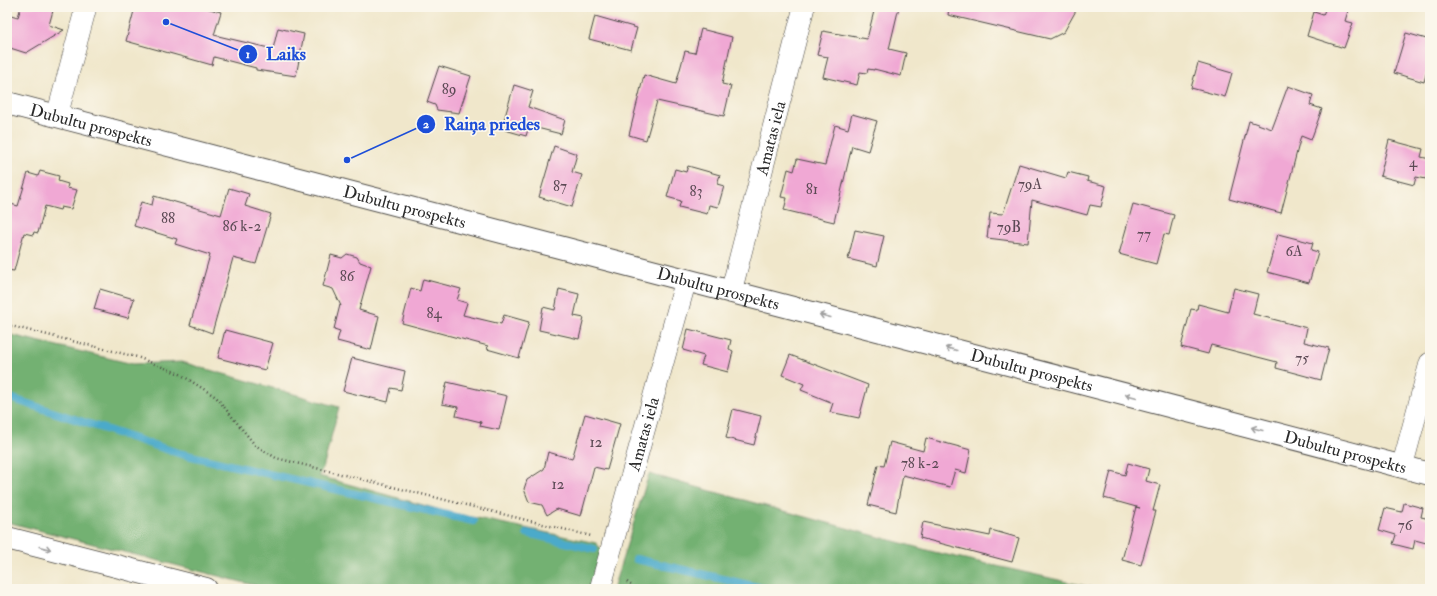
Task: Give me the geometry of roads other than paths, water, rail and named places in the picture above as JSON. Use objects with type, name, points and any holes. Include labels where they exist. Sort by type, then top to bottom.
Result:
[{"type":"main road","name":"Dubultu prospekts","points":[[7,102],[1430,474]]},
{"type":"main road","points":[[7,538],[206,589]]},
{"type":"street","points":[[57,116],[86,7]]},
{"type":"street","name":"Amatas iela","points":[[731,292],[804,7]]},
{"type":"street","name":"Amatas iela","points":[[600,589],[627,497],[686,280]]},
{"type":"street","points":[[1402,467],[1430,364]]},
{"type":"waterway","points":[[7,397],[178,453],[473,521]]},
{"type":"waterway","points":[[527,533],[594,549]]},
{"type":"waterway","points":[[636,559],[766,589]]},
{"type":"place","name":"Laiks","points":[[166,22]]},
{"type":"place","name":"Raiņa priedes","points":[[347,160]]}]
